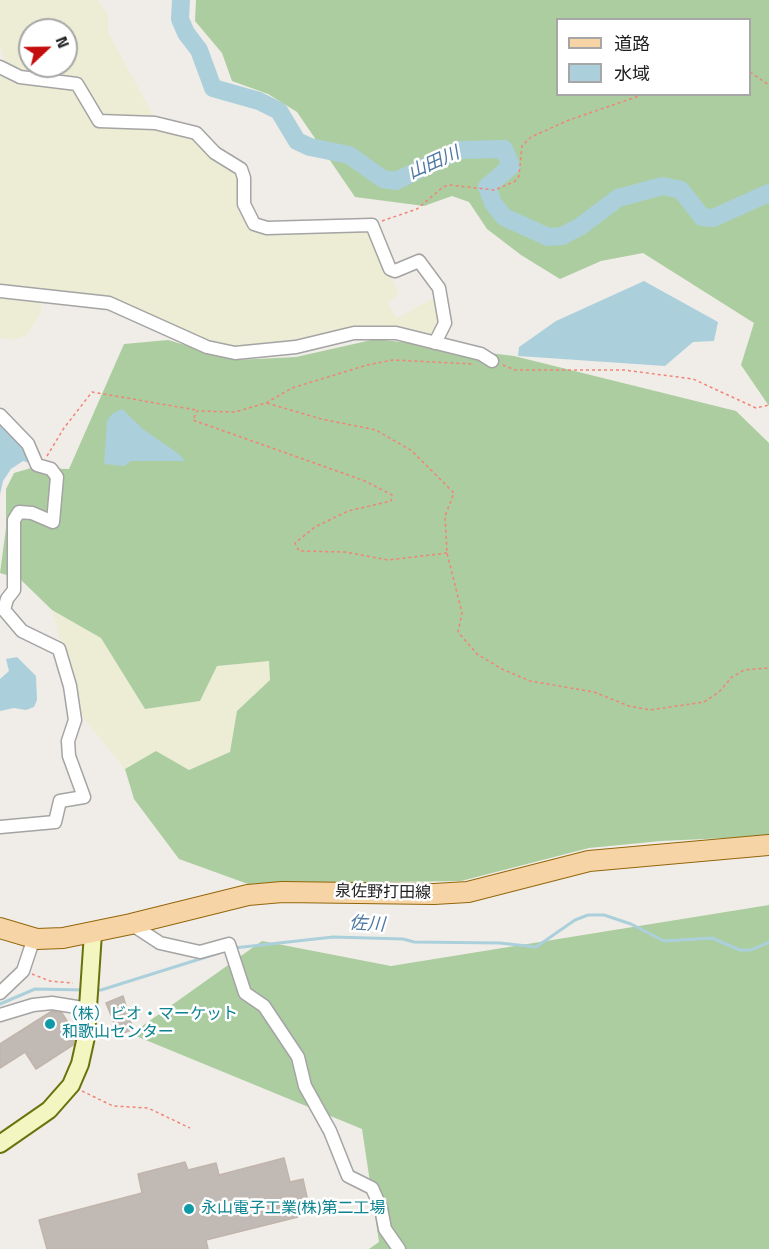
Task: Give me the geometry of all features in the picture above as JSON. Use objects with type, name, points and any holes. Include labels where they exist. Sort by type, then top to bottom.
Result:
[{"type":"main road","name":"泉佐野打田線","points":[[0,928],[34,938],[63,938],[93,933],[248,895],[282,892],[434,894],[468,892],[589,861],[769,845]]},
{"type":"street","points":[[0,67],[20,77],[77,84],[99,121],[155,123],[196,134],[215,153],[241,169],[244,178],[244,204],[254,224],[267,228],[372,225],[390,269],[395,271],[419,261],[439,288],[445,323],[435,344]]},
{"type":"street","points":[[0,291],[109,303],[207,347],[235,353],[296,347],[354,333],[396,333],[481,354],[492,361]]},
{"type":"street","points":[[0,415],[28,444],[37,465],[51,469],[57,477],[53,522],[32,513],[19,512],[14,520],[14,590],[7,599],[4,610],[22,631],[59,649],[70,686],[75,720],[68,741],[69,756],[84,797],[60,801],[55,822],[0,827]]},
{"type":"street","points":[[131,924],[160,943],[200,952],[231,950],[245,993],[264,1006],[298,1057],[305,1086],[330,1131],[348,1176],[372,1188],[381,1208],[386,1229],[399,1249]]},
{"type":"street","points":[[0,1143],[49,1110],[70,1085],[80,1064],[89,1005],[93,933]]},
{"type":"street","points":[[0,993],[23,971],[34,938]]},
{"type":"street","points":[[0,1015],[33,1005],[52,1003],[89,1005]]},
{"type":"path","points":[[751,73],[769,85]]},
{"type":"path","points":[[372,225],[417,209],[444,187],[450,185],[494,190],[514,182],[519,176],[522,146],[531,137],[569,120],[639,96]]},
{"type":"path","points":[[41,466],[70,420],[92,392],[197,411],[235,412],[266,403],[292,388],[340,371],[393,360],[483,365],[492,361],[515,370],[624,370],[693,379],[756,408],[769,405]]},
{"type":"path","points":[[266,403],[321,419],[376,430],[412,452],[454,493],[445,516],[447,553],[462,612],[458,632],[477,654],[530,681],[594,692],[629,706],[650,710],[704,702],[732,677],[744,670],[769,668]]},
{"type":"path","points":[[197,411],[193,420],[364,481],[392,495],[391,501],[348,511],[315,527],[295,543],[299,551],[345,552],[388,560],[447,553]]},
{"type":"path","points":[[23,971],[50,981],[73,983]]},
{"type":"path","points":[[70,1085],[113,1106],[148,1108],[190,1128]]},
{"type":"green space","points":[[0,0],[98,0],[108,15],[108,32],[154,117],[107,118],[93,109],[87,88],[79,80],[62,78],[78,78],[78,18],[18,18],[18,73],[7,68],[0,46]]},
{"type":"green space","points":[[196,0],[769,0],[769,406],[741,365],[754,323],[643,253],[601,261],[560,279],[521,255],[487,229],[469,202],[452,196],[424,206],[355,197],[297,112],[268,94],[232,81],[222,53],[195,21]]},
{"type":"green space","points":[[0,74],[77,88],[99,126],[153,125],[192,136],[236,170],[252,226],[370,229],[399,294],[387,303],[397,318],[438,296],[442,323],[433,340],[395,330],[234,349],[206,342],[110,298],[0,287]]},
{"type":"green space","points":[[0,295],[42,300],[41,312],[27,335],[14,340],[0,338]]},
{"type":"green space","points":[[376,339],[514,356],[736,411],[769,443],[769,836],[661,841],[589,848],[461,881],[248,884],[179,859],[134,799],[125,769],[156,751],[189,770],[230,752],[237,711],[270,680],[269,661],[217,666],[200,701],[145,709],[101,638],[52,610],[20,579],[0,573],[6,528],[6,489],[14,473],[31,468],[69,469],[124,344],[168,340],[236,360],[296,357]]},
{"type":"green space","points":[[52,610],[101,638],[145,709],[200,701],[217,666],[269,661],[270,680],[237,711],[230,752],[188,770],[156,751],[125,769],[83,718]]},
{"type":"green space","points":[[769,905],[769,1249],[369,1249],[379,1242],[362,1129],[131,1034],[262,941],[391,966]]},
{"type":"water","points":[[644,281],[718,322],[714,341],[693,342],[665,366],[518,356],[519,347],[556,321]]},
{"type":"water","points":[[122,409],[143,429],[179,454],[185,461],[131,461],[124,466],[104,464],[107,421],[112,414]]},
{"type":"water","points":[[0,423],[24,447],[30,463],[23,461],[11,469],[3,481],[0,495]]},
{"type":"water","points":[[17,657],[36,676],[37,700],[34,707],[26,710],[14,708],[0,711],[0,679],[9,671],[6,659]]},
{"type":"building","points":[[123,996],[133,1029],[119,1035],[106,1003]]},
{"type":"building","name":"（株）ビオ・マーケット 和歌山センター","points":[[52,1011],[62,1013],[76,1035],[73,1045],[36,1069],[25,1052],[0,1068],[0,1044]]},
{"type":"building","name":"永山電子工業(株)第二工場","points":[[284,1158],[290,1182],[303,1179],[307,1197],[294,1201],[298,1217],[206,1240],[208,1249],[47,1249],[39,1220],[142,1193],[138,1174],[185,1162],[188,1170],[216,1163],[219,1175]]},
{"type":"waterway","name":"山田川","points":[[181,0],[180,19],[186,33],[199,50],[213,88],[259,101],[279,111],[297,141],[310,147],[349,155],[383,179],[396,181],[459,150],[504,149],[511,166],[487,187],[493,203],[504,217],[548,237],[562,236],[581,226],[618,198],[663,186],[681,190],[702,217],[713,218],[769,193]]},
{"type":"waterway","name":"佐川","points":[[234,948],[333,937],[403,939],[414,942],[500,943],[536,947],[575,920],[588,915],[604,915],[631,924],[664,941],[712,938],[740,950],[751,950],[769,942]]},
{"type":"waterway","name":"佐川","points":[[94,990],[101,990],[219,953]]},
{"type":"waterway","name":"佐川","points":[[0,1004],[35,989],[84,990]]},
{"type":"place","name":"（株）ビオ・マーケット 和歌山センター","points":[[50,1024]]},
{"type":"place","name":"永山電子工業(株)第二工場","points":[[189,1209]]}]
